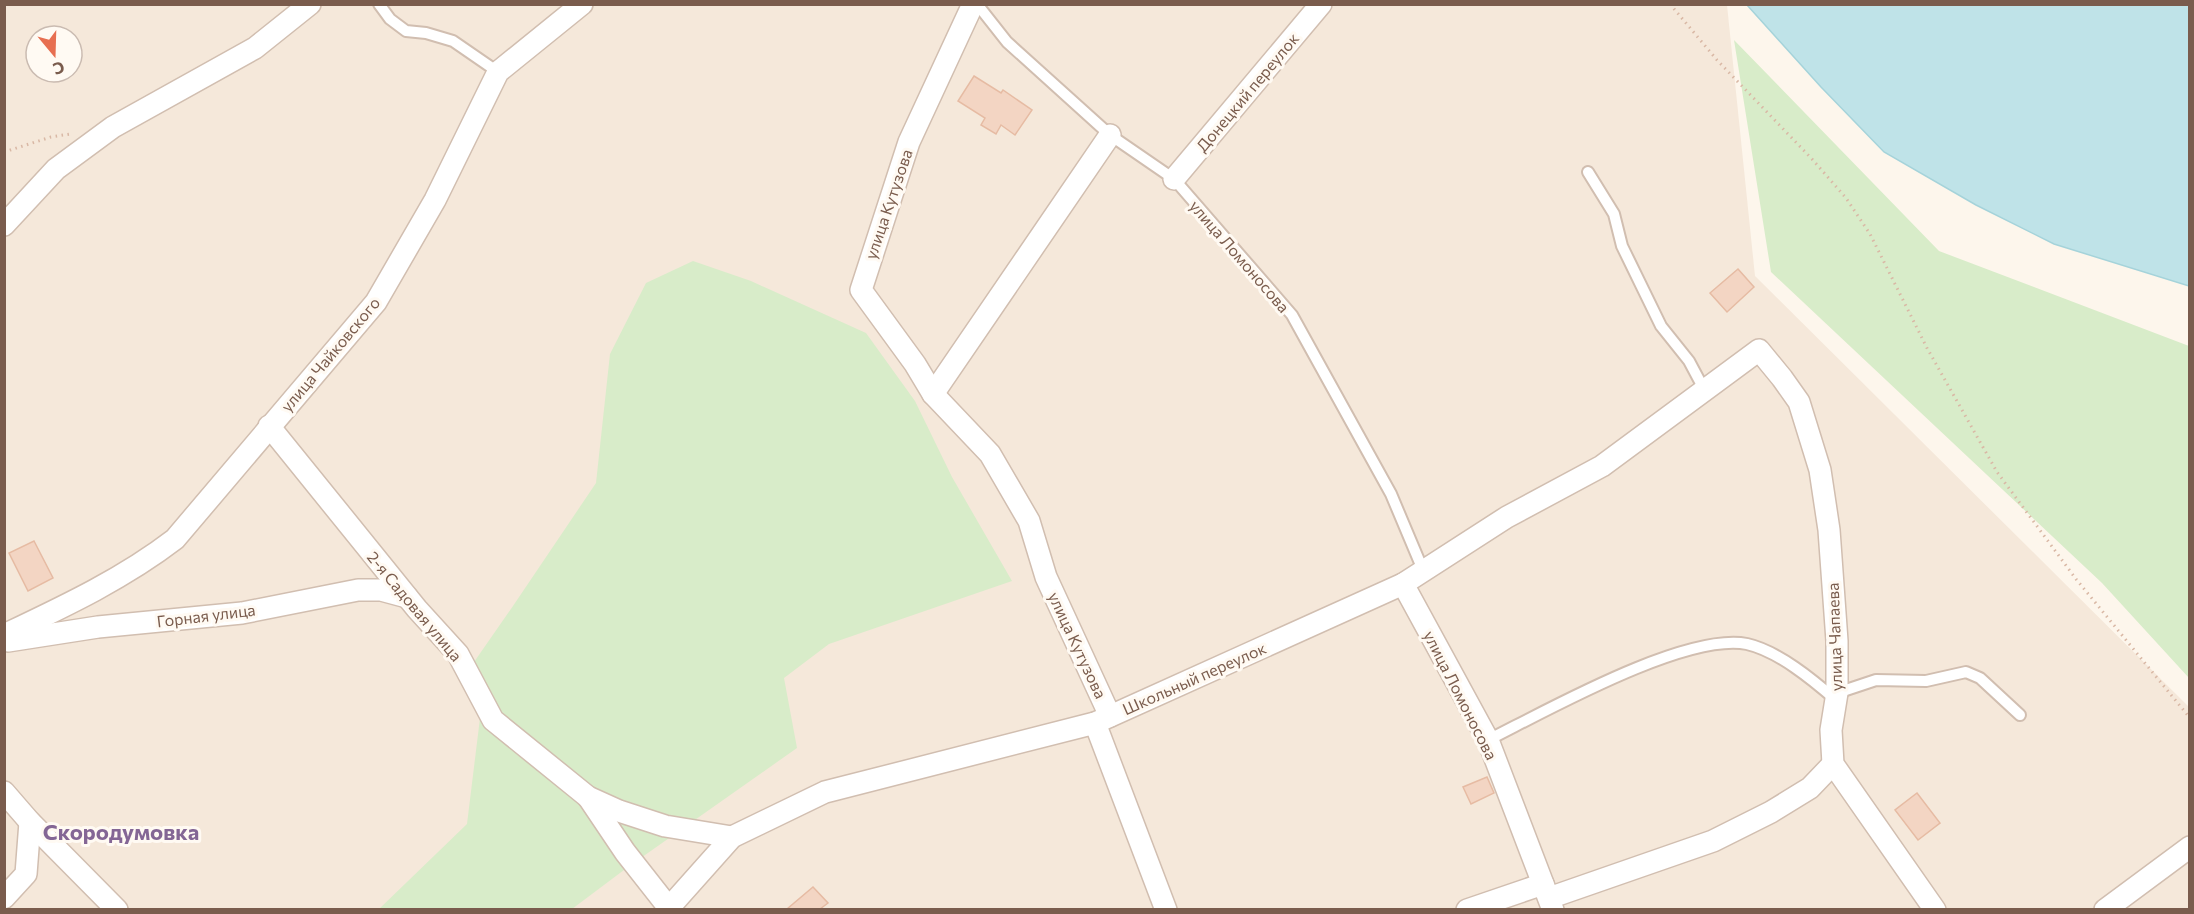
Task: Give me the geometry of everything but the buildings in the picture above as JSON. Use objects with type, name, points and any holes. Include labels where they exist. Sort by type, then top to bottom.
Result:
[{"type":"street","points":[[4,225],[56,169],[113,127],[255,48],[310,4]]},
{"type":"street","name":"улица Чайковского","points":[[4,635],[95,590],[143,563],[175,539],[376,302],[435,200],[498,72],[582,4]]},
{"type":"street","name":"улица Кутузова","points":[[975,4],[909,142],[861,290],[915,364],[933,394],[990,454],[1029,521],[1046,577],[1103,719],[1166,909]]},
{"type":"street","name":"Донецкий переулок","points":[[1174,179],[1321,4]]},
{"type":"street","points":[[933,394],[1110,135]]},
{"type":"street","name":"Школьный переулок","points":[[668,909],[732,837],[825,792],[1103,719],[1403,584],[1507,517],[1602,466],[1759,350]]},
{"type":"street","name":"улица Чапаева","points":[[1759,350],[1799,402],[1820,470],[1829,530],[1837,641],[1837,697],[1831,730],[1833,764]]},
{"type":"street","name":"2-я Садовая улица","points":[[269,426],[407,597],[458,654],[493,720],[588,797],[620,811],[665,826],[732,837]]},
{"type":"street","name":"улица Ломоносова","points":[[1403,584],[1488,740],[1548,898]]},
{"type":"street","name":"Горная улица","points":[[4,642],[98,627],[242,613],[358,590],[381,590],[407,597]]},
{"type":"street","points":[[1467,909],[1548,898],[1713,841],[1771,812],[1810,788],[1833,764],[1935,909]]},
{"type":"street","points":[[4,792],[30,822],[117,909]]},
{"type":"street","points":[[588,797],[625,852],[668,909]]},
{"type":"street","points":[[4,898],[27,874],[30,822]]},
{"type":"street","points":[[2105,909],[2190,847]]},
{"type":"lane","points":[[379,4],[390,19],[406,30],[453,41],[498,72]]},
{"type":"lane","name":"улица Ломоносова","points":[[975,4],[1007,42],[1110,135],[1174,179],[1292,315],[1391,494],[1423,570]]},
{"type":"lane","points":[[1588,172],[1614,214],[1622,246],[1661,326],[1689,361],[1705,391]]},
{"type":"lane","points":[[1488,740],[1638,667],[1700,647],[1722,643],[1748,645],[1772,655],[1805,674],[1837,697],[1876,680],[1926,681],[1966,672],[1980,678],[2020,715]]},
{"type":"path","points":[[1670,4],[1717,60],[1846,198],[1870,234],[1927,348],[1997,472],[2076,579],[2190,718]]},
{"type":"path","points":[[4,152],[51,137],[72,134]]},
{"type":"shaded area","points":[[5,5],[1727,5],[1755,276],[2189,707],[2189,909],[5,910]]},
{"type":"green space","points":[[1734,40],[1939,251],[2189,346],[2189,678],[2102,583],[1771,272]]},
{"type":"green space","points":[[693,261],[751,281],[866,333],[915,401],[952,477],[1012,581],[829,644],[784,678],[797,748],[572,909],[378,910],[467,824],[481,710],[465,675],[596,483],[610,354],[646,283]]},
{"type":"water","points":[[1747,5],[2189,5],[2189,286],[2054,244],[1976,205],[1884,152]]},
{"type":"district","name":"Скородумовка","points":[[121,831]]}]
